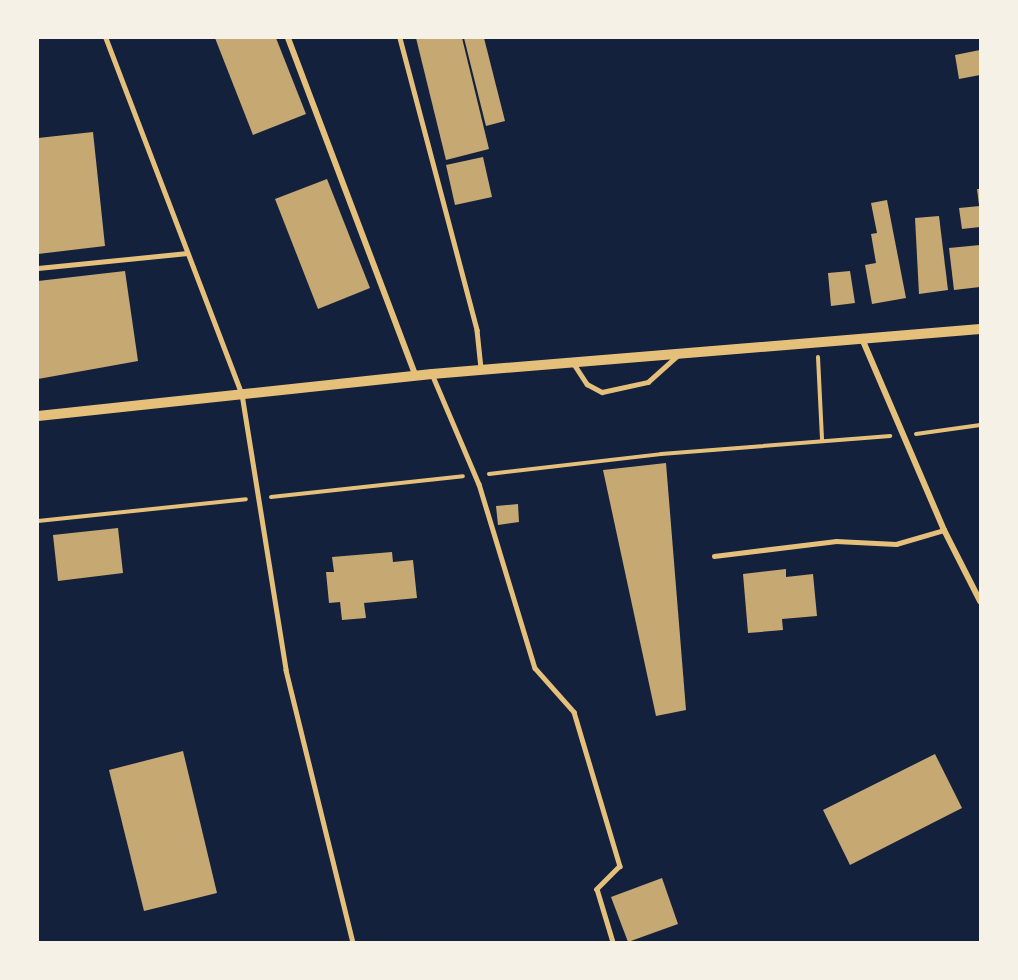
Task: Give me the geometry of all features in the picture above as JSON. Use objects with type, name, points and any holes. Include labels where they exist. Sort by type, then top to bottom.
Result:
[{"type":"street","points":[[288,38],[416,376]]},
{"type":"street","points":[[38,416],[432,374],[863,341],[981,328]]},
{"type":"street","points":[[863,341],[944,530],[981,601]]},
{"type":"lane","points":[[106,38],[242,394],[286,670],[352,942]]},
{"type":"lane","points":[[400,38],[477,330],[481,371]]},
{"type":"lane","points":[[38,268],[187,253]]},
{"type":"lane","points":[[574,364],[594,389],[610,392],[648,382],[679,354]]},
{"type":"lane","points":[[432,374],[476,475],[535,668],[574,712],[620,866],[597,889],[613,942]]},
{"type":"lane","points":[[714,556],[836,542],[896,544],[918,541],[944,530]]},
{"type":"path","points":[[817,344],[822,440]]},
{"type":"path","points":[[476,475],[981,426]]},
{"type":"building","points":[[215,38],[276,38],[306,114],[253,135]]},
{"type":"building","points":[[416,38],[462,38],[489,149],[446,160]]},
{"type":"building","points":[[464,38],[484,38],[505,121],[486,126]]},
{"type":"building","points":[[980,50],[980,75],[959,79],[955,55]]},
{"type":"building","points":[[93,132],[105,246],[38,254],[38,138]]},
{"type":"building","points":[[483,157],[492,197],[455,205],[446,165]]},
{"type":"building","points":[[327,179],[370,288],[318,309],[275,199]]},
{"type":"building","points":[[977,189],[980,189],[980,205],[979,205]]},
{"type":"building","points":[[887,200],[906,298],[872,304],[865,265],[876,263],[871,234],[877,233],[871,203]]},
{"type":"building","points":[[980,206],[980,227],[962,229],[959,208]]},
{"type":"building","points":[[939,216],[948,290],[919,294],[915,218]]},
{"type":"building","points":[[980,245],[980,287],[954,290],[949,248]]},
{"type":"building","points":[[125,271],[138,361],[38,379],[38,281]]},
{"type":"building","points":[[850,271],[855,303],[831,306],[828,273]]},
{"type":"building","points":[[666,463],[686,710],[656,716],[603,470]]},
{"type":"building","points":[[518,504],[519,522],[498,525],[496,506]]},
{"type":"building","points":[[118,528],[123,573],[58,581],[53,535]]},
{"type":"building","points":[[392,552],[393,562],[413,560],[417,598],[364,603],[366,618],[342,620],[340,602],[329,603],[326,572],[334,572],[332,557]]},
{"type":"building","points":[[786,569],[786,577],[813,574],[817,616],[782,619],[783,630],[748,633],[743,574]]},
{"type":"building","points":[[183,751],[217,893],[144,911],[109,770]]},
{"type":"building","points":[[935,754],[962,808],[850,865],[823,810]]},
{"type":"building","points":[[662,878],[678,924],[628,942],[611,897]]}]
